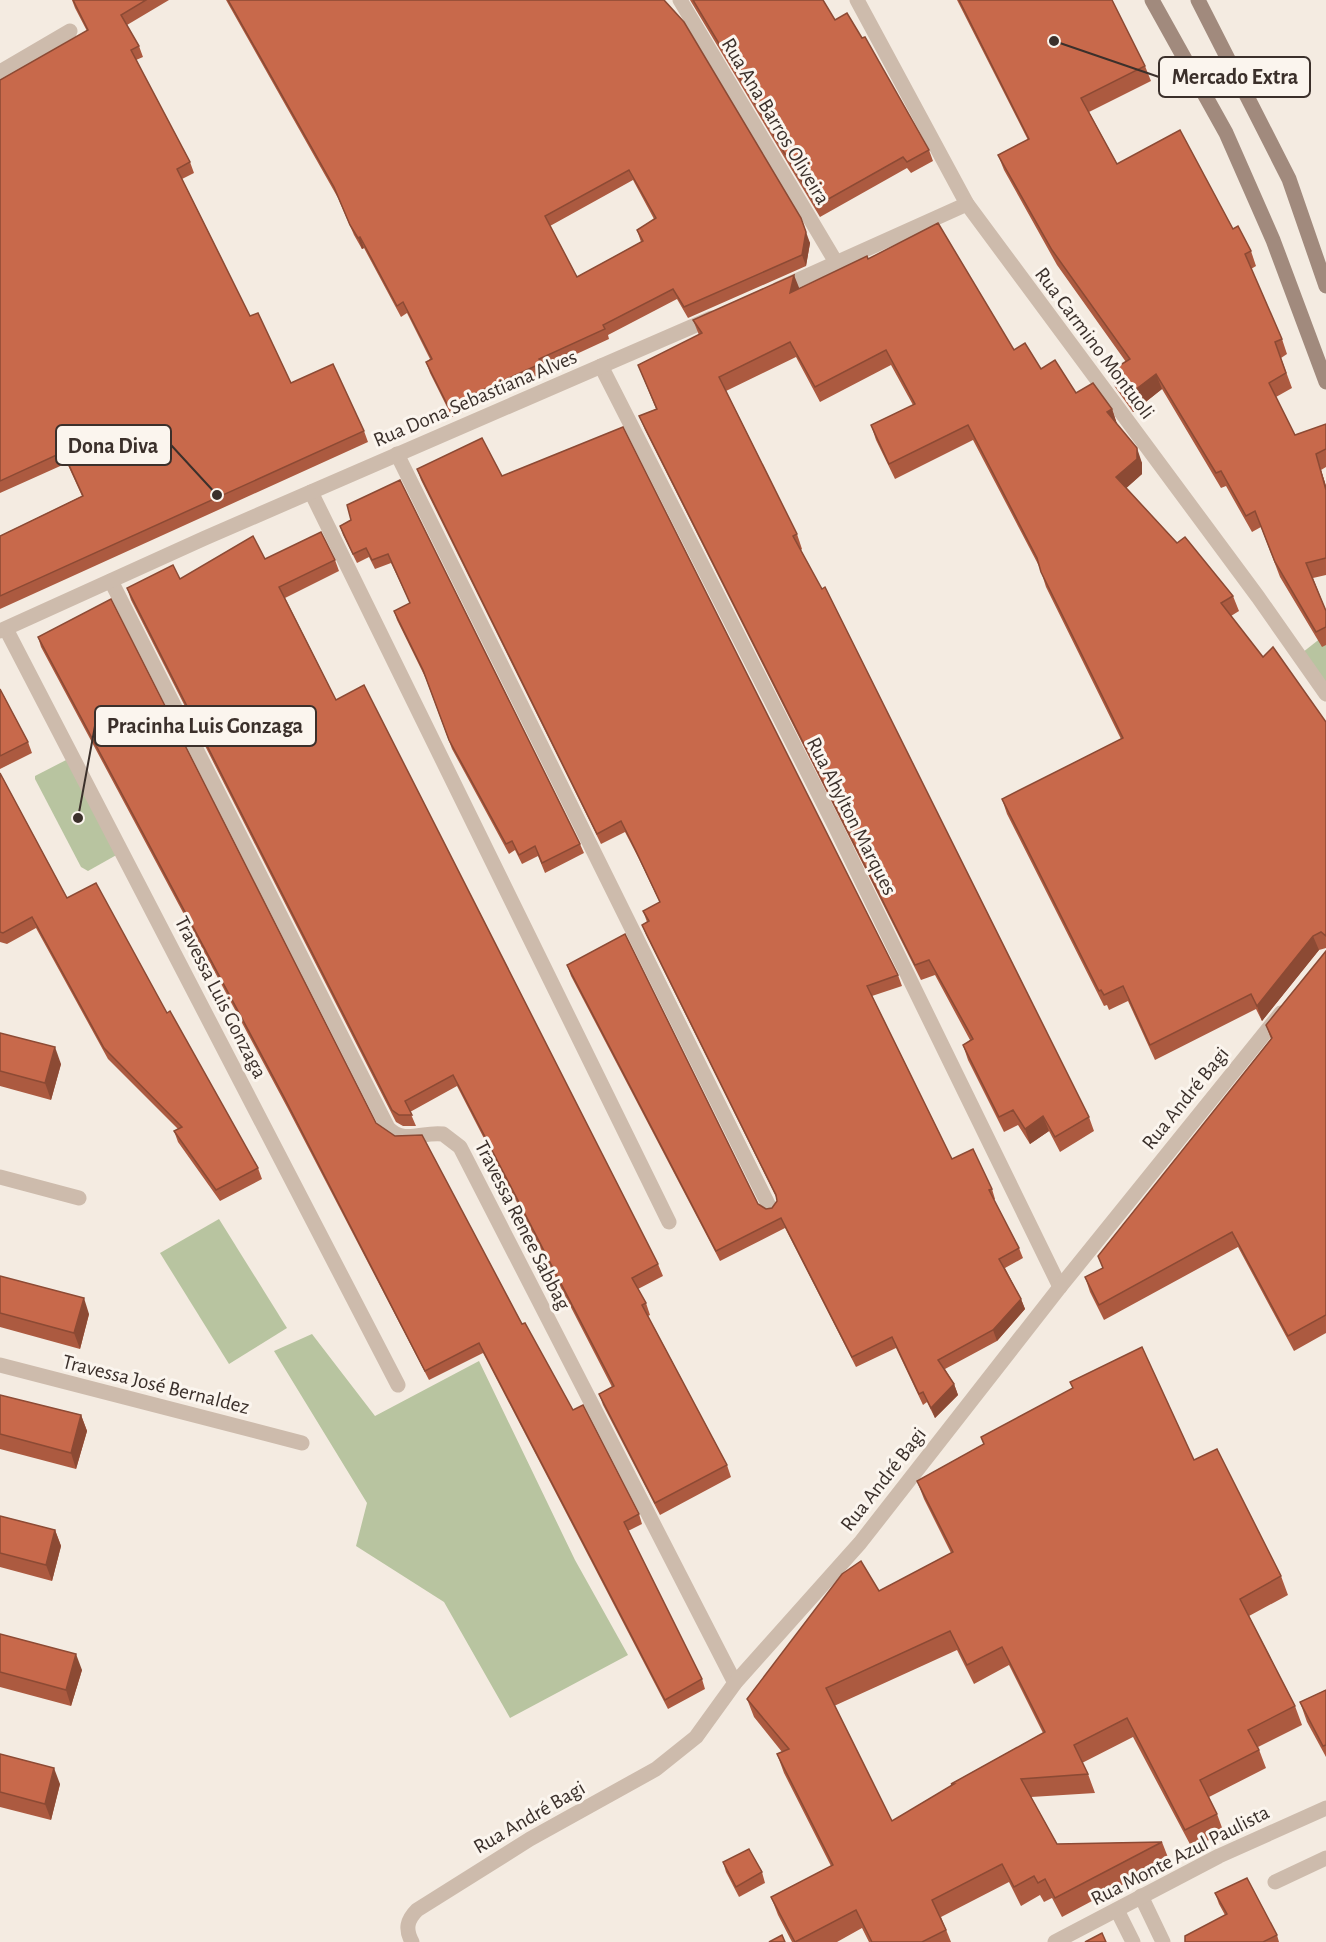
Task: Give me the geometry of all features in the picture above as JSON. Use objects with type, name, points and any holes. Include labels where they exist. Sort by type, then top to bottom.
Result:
[{"type":"main road","points":[[1152,0],[1226,133],[1273,240],[1326,382]]},
{"type":"main road","points":[[1198,0],[1289,179],[1326,286]]},
{"type":"street","name":"Rua Ana Barros Oliveira","points":[[680,0],[837,264]]},
{"type":"street","name":"Rua Carmino Montuoli","points":[[857,0],[967,204],[1258,597],[1326,694]]},
{"type":"street","points":[[0,72],[70,31]]},
{"type":"street","points":[[762,297],[967,204]]},
{"type":"street","name":"Rua Dona Sebastiana Alves","points":[[3,630],[397,454],[731,310]]},
{"type":"street","name":"Rua Ahylton Marques","points":[[601,366],[835,826],[1060,1287]]},
{"type":"street","points":[[397,454],[771,1210]]},
{"type":"street","points":[[311,492],[669,1222]]},
{"type":"street","name":"Travessa Renee Sabbag","points":[[111,581],[388,1128],[393,1134],[406,1138],[443,1134],[460,1147],[735,1683]]},
{"type":"street","name":"Travessa Luis Gonzaga","points":[[3,630],[398,1385]]},
{"type":"street","name":"Rua André Bagi","points":[[411,1942],[407,1927],[409,1920],[417,1910],[530,1839],[675,1756],[711,1719],[735,1683],[860,1543],[1060,1287],[1289,1003]]},
{"type":"street","points":[[0,1177],[80,1198]]},
{"type":"street","name":"Travessa José Bernaldez","points":[[0,1365],[302,1443]]},
{"type":"street","name":"Rua Monte Azul Paulista","points":[[1055,1942],[1262,1835],[1326,1808]]},
{"type":"street","points":[[1275,1882],[1326,1858]]},
{"type":"street","points":[[1141,1896],[1163,1942]]},
{"type":"street","points":[[1117,1910],[1133,1942]]},
{"type":"green space","points":[[1326,634],[1326,694],[1298,656]]},
{"type":"green space","points":[[70,758],[120,853],[88,871],[81,867],[35,779],[35,776]]},
{"type":"green space","points":[[219,1219],[287,1328],[229,1364],[160,1253]]},
{"type":"green space","points":[[312,1334],[375,1416],[479,1361],[575,1560],[628,1655],[510,1718],[444,1602],[356,1546],[367,1503],[274,1351]]},
{"type":"building","points":[[73,0],[146,0],[121,15],[139,46],[131,50],[190,162],[177,169],[250,316],[258,313],[291,383],[333,364],[364,431],[0,596],[0,536],[83,496],[63,452],[0,481],[0,80],[88,30]]},
{"type":"building","points":[[228,0],[664,0],[684,22],[801,218],[806,232],[802,255],[684,307],[673,289],[603,325],[605,329],[539,359],[542,363],[448,406],[426,362],[432,359],[403,302],[397,306],[360,237],[358,238],[350,225],[334,187]],"holes":[[[629,170],[656,218],[637,230],[643,241],[577,277],[545,216]]]},
{"type":"building","points":[[693,0],[823,0],[835,20],[847,13],[862,38],[865,37],[929,150],[907,162],[903,157],[816,206]]},
{"type":"building","points":[[959,0],[1112,0],[1145,66],[1081,98],[1117,164],[1180,130],[1233,229],[1238,226],[1251,251],[1245,254],[1282,339],[1275,342],[1286,373],[1269,383],[1295,435],[1326,424],[1326,449],[1316,454],[1326,490],[1326,558],[1306,563],[1326,611],[1326,627],[1316,632],[1275,562],[1255,511],[1246,516],[1221,471],[1216,473],[1156,374],[1127,396],[1109,372],[1130,359],[1052,250],[998,155],[1029,139]]},
{"type":"building","points":[[938,223],[1014,350],[1025,343],[1041,369],[1055,360],[1076,393],[1093,383],[1112,409],[1107,412],[1137,448],[1137,459],[1116,477],[1177,543],[1185,537],[1233,596],[1221,603],[1263,657],[1273,647],[1326,722],[1326,936],[1321,932],[1313,936],[1257,1006],[1251,994],[1150,1045],[1123,986],[1104,995],[1101,990],[1099,991],[1002,799],[1123,738],[1041,572],[1037,558],[968,425],[889,464],[871,425],[915,404],[886,350],[815,387],[790,342],[719,377],[797,534],[793,536],[822,589],[825,587],[1089,1117],[1055,1137],[1043,1116],[1025,1129],[1013,1110],[999,1117],[963,1045],[973,1039],[929,960],[915,965],[639,416],[657,409],[638,365],[702,333],[693,320],[794,275],[790,293],[867,256],[868,259]]},
{"type":"building","points":[[623,427],[898,975],[867,986],[952,1159],[973,1149],[992,1189],[989,1190],[1019,1248],[999,1259],[1021,1299],[993,1330],[938,1360],[954,1384],[931,1408],[923,1392],[919,1394],[892,1337],[852,1357],[781,1218],[716,1251],[567,965],[625,934],[758,1204],[766,1209],[772,1208],[777,1201],[776,1195],[642,925],[649,921],[643,911],[660,902],[635,849],[621,821],[597,834],[417,469],[482,438],[502,476]]},
{"type":"building","points":[[400,480],[580,844],[542,863],[535,846],[519,855],[512,841],[506,844],[449,740],[423,670],[394,611],[410,603],[388,554],[372,560],[366,548],[353,554],[340,526],[351,520],[347,505]]},
{"type":"building","points":[[321,532],[335,560],[279,587],[336,700],[364,685],[658,1264],[632,1278],[646,1303],[642,1305],[727,1465],[655,1503],[599,1394],[614,1386],[453,1075],[405,1101],[412,1115],[399,1115],[392,1110],[127,588],[173,565],[180,579],[253,536],[265,559]]},
{"type":"building","points":[[111,599],[376,1123],[395,1136],[422,1135],[522,1324],[525,1323],[573,1410],[583,1405],[639,1514],[624,1522],[702,1679],[665,1700],[479,1343],[425,1371],[284,1097],[38,637]]},
{"type":"building","points":[[0,689],[28,742],[0,756]]},
{"type":"building","points":[[0,773],[67,898],[96,883],[167,1013],[170,1011],[258,1168],[216,1190],[174,1131],[182,1127],[104,1048],[32,917],[3,933],[0,932]]},
{"type":"building","points":[[1326,951],[1326,1315],[1288,1336],[1232,1232],[1099,1305],[1085,1277],[1103,1268],[1098,1256],[1272,1038],[1266,1025]]},
{"type":"building","points":[[0,1033],[55,1047],[45,1083],[0,1071]]},
{"type":"building","points":[[0,1276],[84,1298],[74,1333],[0,1313]]},
{"type":"building","points":[[1142,1347],[1194,1460],[1217,1449],[1281,1576],[1240,1599],[1295,1706],[1248,1730],[1259,1750],[1200,1780],[1217,1814],[1185,1830],[1127,1718],[1074,1745],[1088,1774],[1021,1779],[1057,1844],[1162,1842],[1055,1898],[1045,1879],[1038,1883],[1034,1876],[1014,1887],[1002,1864],[932,1900],[946,1930],[922,1942],[872,1942],[856,1910],[795,1942],[771,1897],[833,1865],[777,1754],[789,1749],[747,1699],[842,1574],[861,1561],[879,1591],[953,1552],[917,1481],[984,1444],[981,1437],[1073,1388],[1070,1382]],"holes":[[[950,1631],[967,1665],[1002,1647],[1045,1732],[951,1784],[954,1784],[892,1821],[826,1688]]]},
{"type":"building","points":[[0,1395],[81,1415],[71,1453],[0,1434]]},
{"type":"building","points":[[0,1516],[55,1530],[46,1565],[0,1553]]},
{"type":"building","points":[[0,1634],[76,1654],[66,1690],[0,1672]]},
{"type":"building","points":[[1326,1690],[1326,1745],[1323,1746],[1300,1702]]},
{"type":"building","points":[[0,1754],[54,1768],[45,1804],[0,1792]]},
{"type":"building","points":[[749,1849],[762,1872],[736,1887],[723,1862]]},
{"type":"building","points":[[1247,1878],[1277,1935],[1263,1942],[1185,1942],[1185,1936],[1227,1914],[1215,1893]]},
{"type":"building","points":[[1102,1933],[1106,1942],[1085,1942]]},
{"type":"building","points":[[782,1935],[785,1942],[769,1942]]},
{"type":"place","name":"Mercado Extra","points":[[1054,41]]},
{"type":"place","name":"Dona Diva","points":[[217,495]]},
{"type":"place","name":"Pracinha Luis Gonzaga","points":[[78,818]]}]
